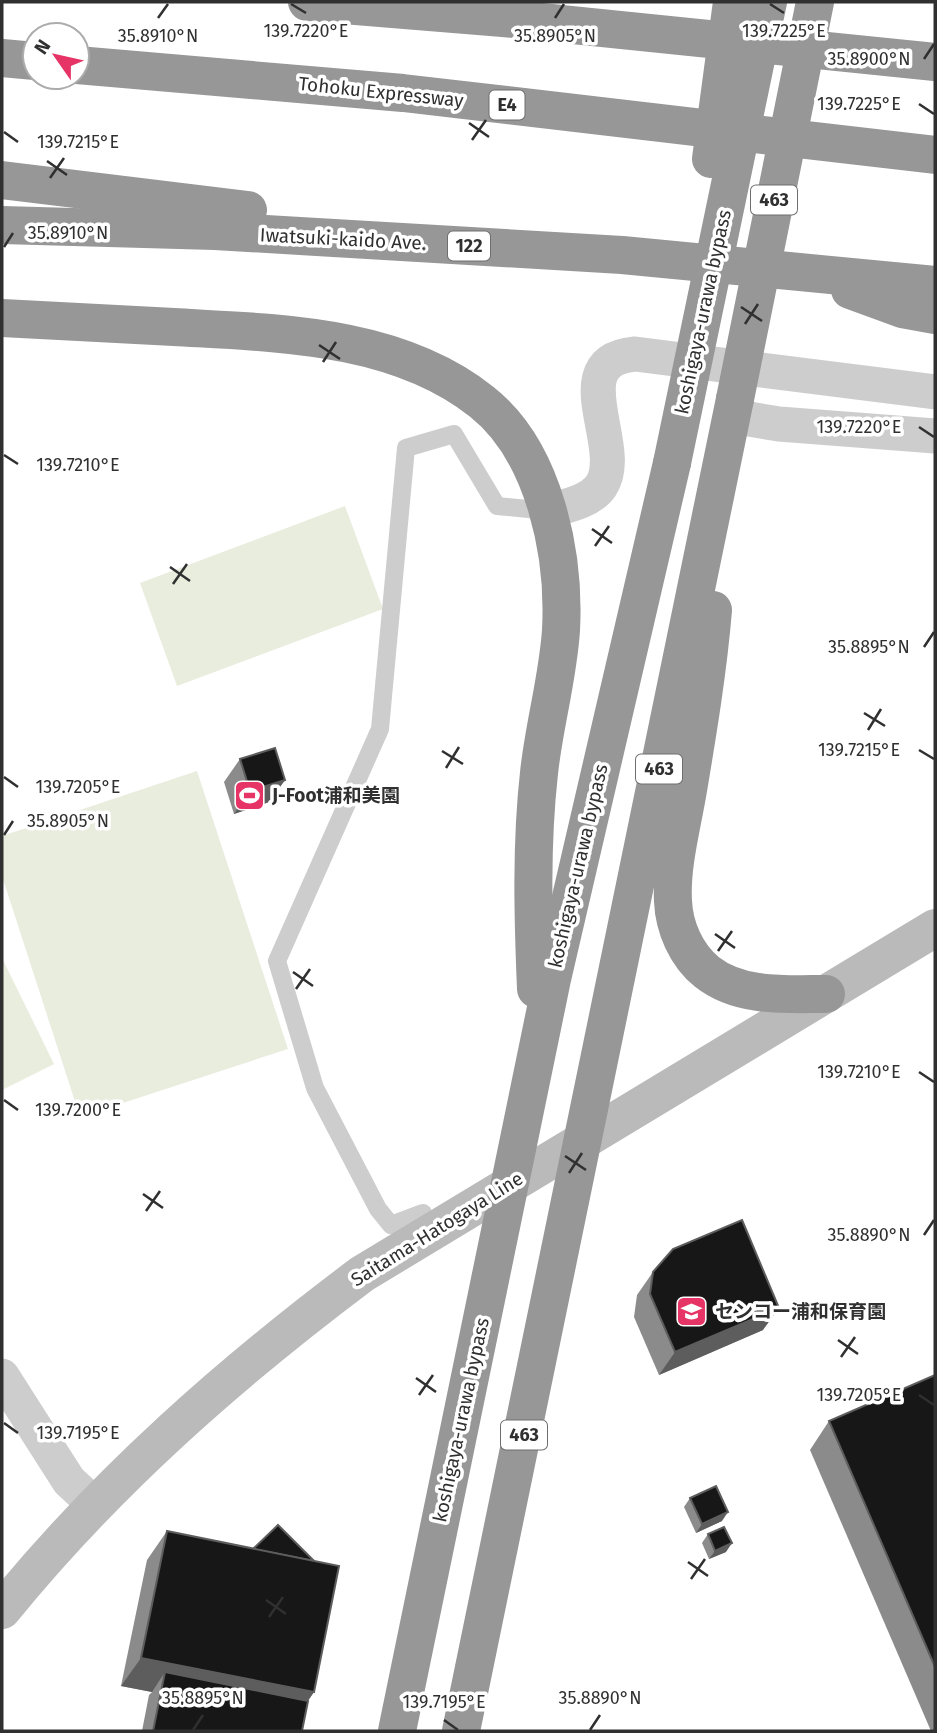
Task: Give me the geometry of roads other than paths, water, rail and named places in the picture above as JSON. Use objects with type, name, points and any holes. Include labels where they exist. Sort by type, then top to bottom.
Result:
[{"type":"highway","points":[[307,2],[503,18],[935,62]]},
{"type":"highway","points":[[671,463],[732,2]]},
{"type":"highway","name":"koshigaya-urawa bypass","points":[[397,1731],[538,1047],[671,463],[768,2]]},
{"type":"highway","name":"463","points":[[461,1731],[814,2]]},
{"type":"highway","points":[[2,58],[21,60]]},
{"type":"highway","name":"Tohoku Expressway","points":[[91,66],[403,93],[935,155]]},
{"type":"highway","points":[[2,180],[622,255]]},
{"type":"highway","name":"Iwatsuki-kaido Ave.","points":[[2,225],[215,231],[622,255],[935,285]]},
{"type":"highway","points":[[805,272],[902,309],[935,315]]},
{"type":"highway","points":[[2,318],[283,333],[404,359],[450,381],[484,403],[512,436],[539,485],[555,533],[561,576],[561,632],[539,773],[532,880],[538,1047]]},
{"type":"highway","points":[[733,407],[707,680],[675,866],[673,902],[680,936],[690,954],[707,972],[733,986],[765,993],[826,994]]},
{"type":"main road","name":"Saitama-Hatogaya Line","points":[[2,1609],[94,1504],[202,1401],[281,1335],[362,1273],[935,928]]},
{"type":"street","points":[[548,511],[589,496],[600,489],[607,475],[599,376],[619,356],[635,354],[935,392]]},
{"type":"street","points":[[733,407],[779,424],[935,436]]},
{"type":"street","points":[[2,1376],[69,1481],[94,1504]]},
{"type":"lane","points":[[423,1213],[391,1225],[378,1209],[315,1088],[277,961],[380,729],[406,448],[454,433],[497,506],[548,511]]},
{"type":"place","name":"J-Foot浦和美園","points":[[249,795]]},
{"type":"place","name":"センコー浦和保育園","points":[[692,1311]]}]
